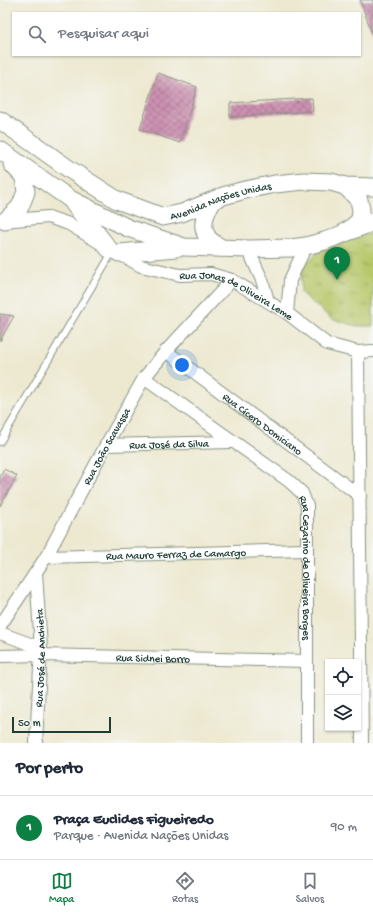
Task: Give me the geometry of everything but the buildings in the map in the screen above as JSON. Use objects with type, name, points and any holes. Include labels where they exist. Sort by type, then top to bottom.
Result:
[{"type":"main road","name":"Avenida Nações Unidas","points":[[0,120],[69,169],[117,200],[162,217],[182,212],[235,192],[275,184],[304,181],[332,182],[345,186],[373,187]]},
{"type":"main road","points":[[0,150],[70,199],[128,228],[184,248]]},
{"type":"main road","points":[[0,150],[24,177],[26,192],[20,208],[3,221]]},
{"type":"main road","points":[[325,241],[349,230],[360,220],[361,210],[359,200],[345,186]]},
{"type":"main road","points":[[70,199],[114,251],[184,248],[291,248],[325,241],[373,222]]},
{"type":"main road","points":[[213,201],[206,212],[203,226],[208,238],[221,248]]},
{"type":"street","name":"Rua Jonas de Oliveira Leme","points":[[3,221],[48,217],[69,224],[141,266],[180,275],[211,274],[232,280],[268,300],[327,344],[358,352],[373,351]]},
{"type":"street","points":[[287,313],[290,280],[306,246]]},
{"type":"street","points":[[248,249],[262,280],[268,300]]},
{"type":"street","name":"Rua João Scavassa","points":[[0,626],[46,557],[144,378],[166,351],[232,280]]},
{"type":"street","name":"Rua Cícero Domiciano","points":[[166,351],[360,496]]},
{"type":"street","points":[[358,352],[362,743]]},
{"type":"street","name":"Rua Cezarino de Oliveira Borges","points":[[144,378],[232,442],[289,481],[302,493],[307,506],[307,743]]},
{"type":"street","name":"Rua José da Silva","points":[[106,445],[232,442]]},
{"type":"street","name":"Rua Mauro Ferraz de Camargo","points":[[46,557],[306,550]]},
{"type":"street","name":"Rua José de Anchieta","points":[[36,573],[40,651],[36,743]]},
{"type":"street","points":[[0,632],[40,651]]},
{"type":"street","name":"Rua Sidnei Borro","points":[[0,656],[40,651],[307,661]]},
{"type":"lane","points":[[0,442],[114,251]]},
{"type":"green space","points":[[373,232],[373,326],[357,326],[332,319],[301,293],[302,267],[319,251]]},
{"type":"place","name":"Praça Euclides Figueiredo","points":[[337,280]]}]
